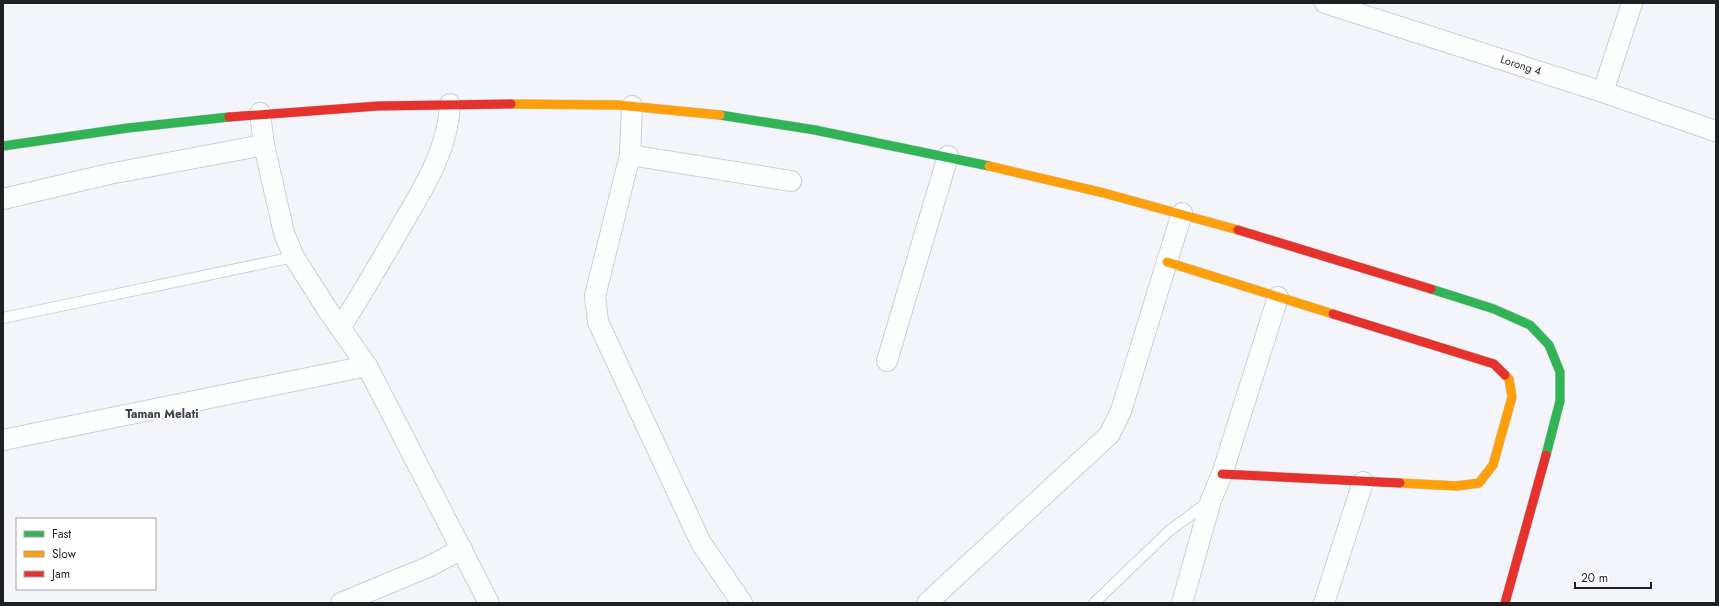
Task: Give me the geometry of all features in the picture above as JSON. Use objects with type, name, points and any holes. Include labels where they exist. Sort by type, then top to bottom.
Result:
[{"type":"street","name":"Lorong 4","points":[[1325,3],[1603,92],[1715,131]]},
{"type":"street","points":[[1603,92],[1632,3]]},
{"type":"street","points":[[341,327],[428,180],[443,147],[449,121],[450,104]]},
{"type":"street","points":[[3,146],[113,129],[260,113],[352,107],[450,104],[632,106],[731,117],[824,132],[948,156],[1182,213],[1494,309],[1530,325],[1549,346],[1560,372],[1560,401],[1542,475],[1504,603]]},
{"type":"street","points":[[632,106],[630,155],[595,296],[598,322],[701,543],[742,603]]},
{"type":"street","points":[[260,113],[264,145],[284,233],[294,257],[327,309],[367,366],[490,603]]},
{"type":"street","points":[[3,199],[109,174],[264,145]]},
{"type":"street","points":[[630,155],[791,181]]},
{"type":"street","points":[[887,362],[948,156]]},
{"type":"street","points":[[926,603],[1109,434],[1121,411],[1182,213]]},
{"type":"street","points":[[1167,262],[1494,364],[1509,378],[1512,397],[1493,465],[1479,483],[1457,486],[1222,474]]},
{"type":"street","points":[[1182,603],[1211,500],[1222,474],[1278,297]]},
{"type":"street","points":[[3,440],[367,366]]},
{"type":"street","points":[[1324,603],[1363,482]]},
{"type":"street","points":[[341,603],[428,566],[462,549]]},
{"type":"lane","points":[[3,318],[294,257]]},
{"type":"lane","points":[[1094,603],[1168,531],[1211,500]]},
{"type":"traffic: fast","points":[[720,115],[815,130],[989,166]]},
{"type":"traffic: fast","points":[[3,146],[128,128],[229,117]]},
{"type":"traffic: fast","points":[[1431,289],[1494,309],[1530,325],[1549,345],[1560,372],[1560,401],[1546,455]]},
{"type":"traffic: slow","points":[[511,104],[618,105],[720,115]]},
{"type":"traffic: slow","points":[[989,166],[1104,193],[1238,230]]},
{"type":"traffic: slow","points":[[1167,262],[1333,314]]},
{"type":"traffic: slow","points":[[1400,483],[1457,486],[1479,483],[1493,465],[1512,397],[1509,379],[1505,375]]},
{"type":"traffic: jam","points":[[229,117],[378,106],[511,104]]},
{"type":"traffic: jam","points":[[1238,230],[1431,289]]},
{"type":"traffic: jam","points":[[1333,314],[1494,364],[1505,375]]},
{"type":"traffic: jam","points":[[1505,603],[1546,455]]},
{"type":"traffic: jam","points":[[1222,474],[1400,483]]},
{"type":"district","name":"Taman Melati","points":[[162,414]]}]
